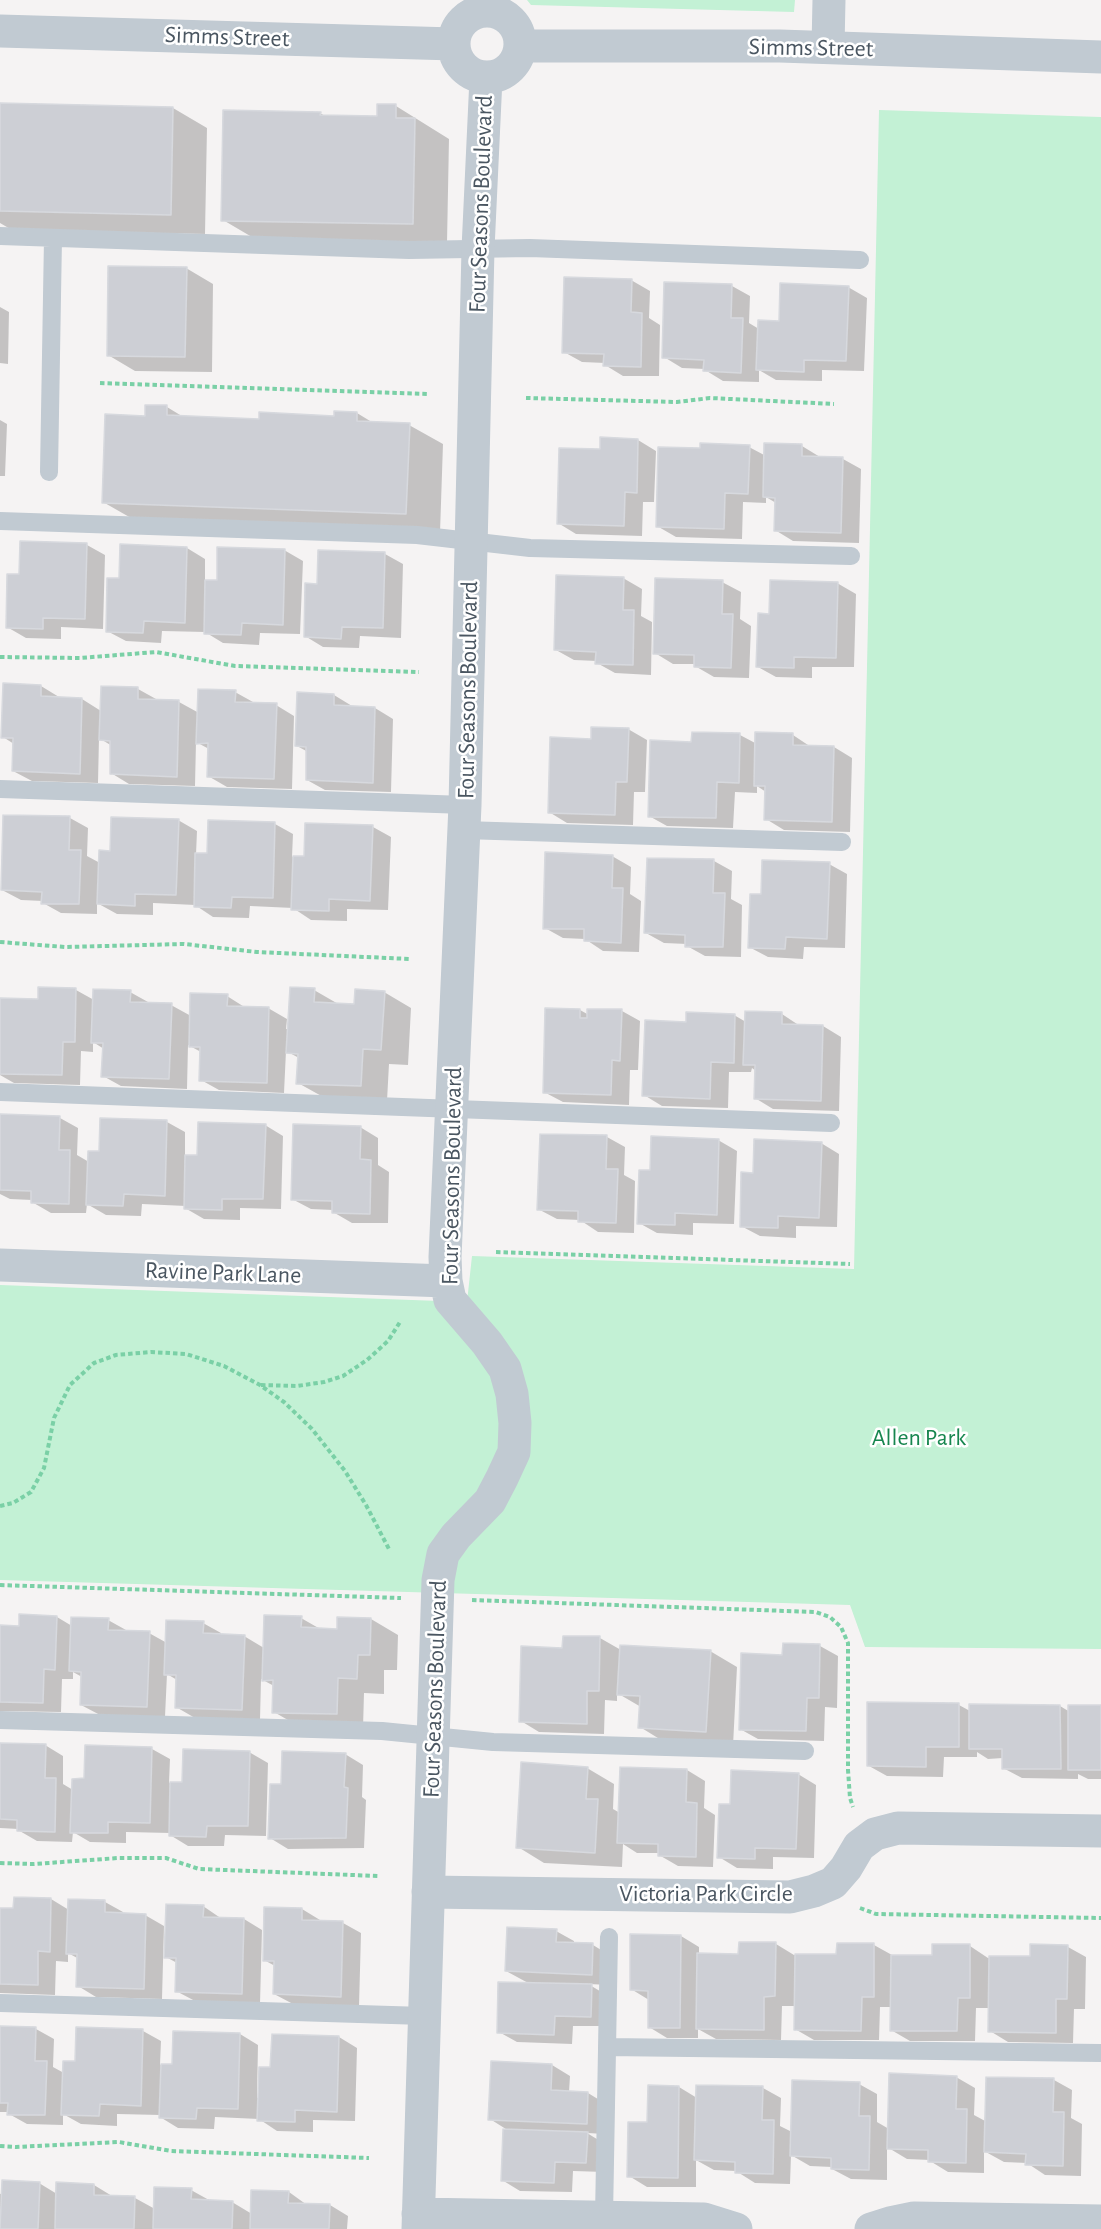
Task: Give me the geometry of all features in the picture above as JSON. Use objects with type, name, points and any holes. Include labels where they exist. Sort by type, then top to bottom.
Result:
[{"type":"street","points":[[828,47],[829,0]]},
{"type":"street","points":[[485,10],[498,12],[507,17],[520,35],[521,46],[518,60],[509,70],[486,78],[472,74],[463,68],[456,57],[454,44],[456,31],[464,20],[474,13],[485,10]]},
{"type":"street","name":"Simms Street","points":[[0,31],[454,44]]},
{"type":"street","name":"Simms Street","points":[[521,46],[828,47],[1101,57]]},
{"type":"street","name":"Four Seasons Boulevard","points":[[418,2221],[438,1580],[442,1554],[490,1501],[514,1452],[515,1423],[512,1394],[505,1369],[487,1343],[450,1300],[446,1281],[465,818],[478,249],[486,78]]},
{"type":"street","name":"Ravine Park Lane","points":[[0,1265],[446,1281]]},
{"type":"street","name":"Victoria Park Circle","points":[[428,1892],[790,1897],[814,1892],[833,1883],[846,1868],[858,1846],[875,1834],[898,1828],[1101,1831]]},
{"type":"street","points":[[418,2221],[604,2217],[704,2218],[736,2229]]},
{"type":"street","points":[[872,2229],[914,2218],[1101,2221]]},
{"type":"lane","points":[[0,236],[409,250],[536,249],[860,260]]},
{"type":"lane","points":[[50,472],[53,238]]},
{"type":"lane","points":[[0,521],[417,535],[530,548],[851,556]]},
{"type":"lane","points":[[0,789],[842,842]]},
{"type":"lane","points":[[0,1092],[831,1123]]},
{"type":"lane","points":[[0,1720],[382,1731],[493,1742],[806,1751]]},
{"type":"lane","points":[[604,2217],[609,1936]]},
{"type":"lane","points":[[0,2003],[424,2016]]},
{"type":"lane","points":[[607,2047],[1101,2053]]},
{"type":"path","points":[[100,383],[429,394]]},
{"type":"path","points":[[526,398],[677,402],[710,398],[834,404]]},
{"type":"path","points":[[0,657],[80,658],[156,652],[236,666],[419,672]]},
{"type":"path","points":[[0,942],[64,947],[184,944],[257,952],[410,959]]},
{"type":"path","points":[[496,1252],[850,1264]]},
{"type":"path","points":[[260,1384],[297,1386],[324,1382],[343,1376],[367,1360],[387,1341],[400,1322]]},
{"type":"path","points":[[0,1506],[13,1503],[31,1492],[44,1468],[54,1418],[70,1385],[94,1363],[116,1355],[151,1352],[186,1354],[224,1366],[260,1384],[284,1402],[312,1429],[345,1472],[366,1505],[390,1551]]},
{"type":"path","points":[[0,1585],[816,1612],[830,1617],[841,1627],[848,1643],[848,1770],[850,1798],[856,1816]]},
{"type":"path","points":[[0,1863],[34,1864],[118,1858],[166,1858],[199,1869],[378,1876]]},
{"type":"path","points":[[853,1901],[860,1908],[876,1914],[1101,1918]]},
{"type":"path","points":[[0,2146],[119,2142],[171,2151],[369,2158]]},
{"type":"green space","points":[[527,0],[795,0],[794,12],[531,5]]},
{"type":"green space","name":"Allen Park","points":[[879,110],[1101,117],[1101,1649],[865,1647],[850,1605],[0,1580],[0,1285],[467,1302],[472,1256],[854,1269]]},
{"type":"building","points":[[0,103],[173,107],[171,215],[0,211]]},
{"type":"building","points":[[377,104],[396,104],[396,118],[415,118],[413,224],[221,221],[223,110],[321,112],[320,115],[377,116]]},
{"type":"building","points":[[108,266],[187,267],[185,357],[107,356]]},
{"type":"building","points":[[564,277],[632,279],[631,312],[642,313],[641,367],[603,366],[604,354],[562,353]]},
{"type":"building","points":[[664,282],[732,284],[731,318],[743,318],[741,373],[703,371],[704,360],[662,358]]},
{"type":"building","points":[[780,283],[849,286],[846,361],[804,360],[804,372],[756,370],[758,320],[779,321]]},
{"type":"building","points":[[145,405],[167,405],[167,415],[259,419],[259,412],[334,416],[334,411],[357,412],[357,421],[410,423],[406,514],[102,503],[105,414],[145,416]]},
{"type":"building","points":[[600,437],[638,439],[637,493],[625,492],[624,526],[557,524],[559,448],[600,449]]},
{"type":"building","points":[[700,443],[750,445],[748,494],[725,493],[724,529],[656,527],[658,447],[700,448]]},
{"type":"building","points":[[764,443],[802,444],[802,456],[843,457],[841,533],[774,531],[775,498],[763,497]]},
{"type":"building","points":[[20,541],[87,543],[85,619],[43,618],[43,629],[6,628],[7,574],[19,574]]},
{"type":"building","points":[[120,544],[187,547],[185,623],[144,621],[143,633],[106,632],[107,578],[119,578]]},
{"type":"building","points":[[217,547],[285,549],[283,625],[242,623],[241,635],[204,634],[205,580],[217,580]]},
{"type":"building","points":[[318,550],[385,552],[383,628],[342,627],[341,639],[304,637],[305,583],[317,584]]},
{"type":"building","points":[[556,575],[624,577],[623,610],[634,610],[633,665],[595,664],[596,652],[554,650]]},
{"type":"building","points":[[655,578],[723,580],[722,614],[733,614],[731,668],[694,667],[694,655],[653,654]]},
{"type":"building","points":[[770,580],[838,582],[836,658],[794,657],[794,668],[756,667],[758,613],[769,614]]},
{"type":"building","points":[[3,683],[41,685],[41,696],[82,698],[80,774],[12,771],[13,738],[1,738]]},
{"type":"building","points":[[101,686],[138,687],[138,699],[179,700],[177,777],[110,774],[110,741],[99,740]]},
{"type":"building","points":[[198,689],[236,690],[235,702],[277,703],[274,779],[207,777],[208,743],[196,744]]},
{"type":"building","points":[[297,692],[334,694],[334,705],[375,707],[373,783],[306,780],[306,747],[295,746]]},
{"type":"building","points":[[591,727],[629,728],[627,782],[616,782],[615,815],[548,813],[550,737],[591,739]]},
{"type":"building","points":[[692,732],[740,733],[739,783],[717,782],[716,818],[648,817],[650,740],[691,742]]},
{"type":"building","points":[[755,732],[793,733],[793,745],[834,746],[832,822],[764,820],[765,786],[754,786]]},
{"type":"building","points":[[3,815],[70,816],[69,850],[81,850],[79,904],[41,904],[42,892],[1,890]]},
{"type":"building","points":[[111,817],[179,819],[176,895],[135,894],[135,906],[97,904],[99,850],[110,851]]},
{"type":"building","points":[[208,820],[275,822],[273,898],[232,897],[231,908],[194,907],[195,853],[207,853]]},
{"type":"building","points":[[305,823],[373,825],[370,901],[329,899],[329,911],[291,910],[293,856],[304,856]]},
{"type":"building","points":[[545,852],[613,855],[612,888],[623,888],[621,943],[584,941],[584,929],[543,929]]},
{"type":"building","points":[[647,858],[714,859],[713,893],[725,893],[723,947],[685,947],[685,935],[644,933]]},
{"type":"building","points":[[762,860],[830,862],[827,939],[786,937],[785,949],[748,948],[750,894],[761,894]]},
{"type":"building","points":[[38,987],[76,988],[75,1042],[63,1042],[62,1075],[0,1074],[0,998],[38,999]]},
{"type":"building","points":[[290,987],[315,988],[314,1002],[354,1004],[355,989],[385,991],[381,1050],[363,1049],[361,1086],[296,1084],[298,1054],[286,1053]]},
{"type":"building","points":[[93,989],[131,990],[130,1002],[172,1003],[169,1079],[101,1077],[103,1043],[91,1043]]},
{"type":"building","points":[[190,993],[228,994],[227,1006],[269,1007],[267,1083],[199,1081],[200,1047],[189,1047]]},
{"type":"building","points":[[545,1008],[580,1009],[580,1018],[587,1018],[587,1009],[622,1009],[620,1061],[612,1060],[611,1095],[543,1093]]},
{"type":"building","points":[[745,1011],[782,1012],[782,1024],[823,1025],[821,1101],[754,1099],[755,1065],[743,1065]]},
{"type":"building","points":[[686,1012],[735,1014],[734,1063],[711,1062],[710,1099],[642,1096],[645,1020],[686,1022]]},
{"type":"building","points":[[0,1114],[60,1116],[59,1150],[70,1150],[69,1204],[31,1203],[31,1191],[0,1190]]},
{"type":"building","points":[[100,1118],[167,1120],[165,1196],[124,1194],[123,1206],[86,1205],[88,1151],[99,1151]]},
{"type":"building","points":[[198,1122],[266,1124],[263,1199],[222,1199],[222,1210],[184,1209],[185,1155],[197,1155]]},
{"type":"building","points":[[293,1124],[361,1126],[360,1159],[371,1160],[370,1214],[332,1213],[332,1201],[291,1200]]},
{"type":"building","points":[[540,1134],[607,1135],[606,1169],[618,1169],[616,1223],[578,1222],[578,1211],[537,1210]]},
{"type":"building","points":[[651,1136],[719,1139],[717,1215],[675,1213],[675,1225],[637,1224],[639,1170],[650,1170]]},
{"type":"building","points":[[754,1139],[822,1142],[819,1218],[778,1216],[778,1228],[740,1227],[741,1172],[753,1173]]},
{"type":"building","points":[[19,1614],[57,1616],[55,1670],[44,1669],[43,1703],[0,1702],[0,1625],[19,1626]]},
{"type":"building","points":[[264,1615],[302,1616],[301,1627],[337,1629],[337,1617],[371,1618],[370,1655],[358,1655],[357,1679],[338,1678],[337,1714],[272,1713],[273,1680],[262,1681]]},
{"type":"building","points":[[71,1617],[109,1618],[108,1630],[150,1631],[147,1707],[80,1705],[81,1672],[69,1671]]},
{"type":"building","points":[[166,1620],[204,1621],[203,1633],[245,1635],[242,1710],[175,1708],[176,1675],[164,1675]]},
{"type":"building","points":[[563,1636],[600,1636],[599,1691],[587,1691],[587,1724],[519,1722],[521,1646],[562,1648]]},
{"type":"building","points":[[783,1643],[820,1644],[819,1698],[807,1698],[806,1731],[739,1730],[741,1653],[782,1655]]},
{"type":"building","points":[[620,1645],[711,1650],[706,1732],[638,1728],[640,1696],[617,1695]]},
{"type":"building","points":[[867,1702],[959,1703],[959,1747],[926,1747],[926,1767],[867,1766]]},
{"type":"building","points":[[969,1704],[1060,1705],[1061,1769],[1002,1769],[1002,1749],[969,1749]]},
{"type":"building","points":[[1068,1705],[1101,1705],[1101,1770],[1068,1770]]},
{"type":"building","points":[[0,1743],[46,1744],[45,1778],[56,1778],[55,1832],[17,1831],[17,1820],[0,1819]]},
{"type":"building","points":[[85,1745],[152,1747],[150,1823],[108,1822],[108,1833],[70,1833],[72,1779],[84,1778]]},
{"type":"building","points":[[183,1749],[250,1751],[248,1826],[207,1826],[206,1837],[169,1836],[170,1782],[182,1782]]},
{"type":"building","points":[[282,1751],[346,1753],[344,1787],[348,1788],[346,1838],[268,1839],[270,1784],[281,1784]]},
{"type":"building","points":[[521,1762],[588,1767],[586,1799],[598,1799],[595,1853],[516,1848]]},
{"type":"building","points":[[620,1767],[687,1769],[686,1802],[697,1803],[696,1857],[658,1856],[658,1844],[617,1843]]},
{"type":"building","points":[[731,1770],[799,1773],[796,1849],[755,1848],[755,1859],[717,1858],[719,1804],[730,1804]]},
{"type":"building","points":[[14,1897],[51,1898],[50,1952],[38,1951],[38,1985],[0,1984],[0,1908],[13,1908]]},
{"type":"building","points":[[68,1899],[105,1900],[105,1912],[146,1914],[144,1989],[76,1987],[77,1954],[66,1954]]},
{"type":"building","points":[[166,1904],[204,1905],[203,1917],[244,1918],[242,1994],[175,1992],[176,1958],[164,1958]]},
{"type":"building","points":[[264,1907],[302,1908],[302,1920],[343,1921],[341,1997],[273,1994],[274,1961],[263,1961]]},
{"type":"building","points":[[507,1927],[557,1929],[556,1942],[593,1943],[592,1975],[505,1971]]},
{"type":"building","points":[[630,1934],[681,1935],[680,2028],[648,2028],[648,1991],[630,1990]]},
{"type":"building","points":[[739,1942],[776,1942],[775,1996],[764,1997],[764,2030],[696,2029],[697,1953],[738,1954]]},
{"type":"building","points":[[837,1943],[874,1943],[874,1997],[862,1997],[861,2031],[794,2030],[795,1954],[836,1954]]},
{"type":"building","points":[[932,1944],[970,1944],[970,1998],[958,1998],[957,2031],[890,2031],[891,1955],[932,1955]]},
{"type":"building","points":[[1030,1944],[1068,1945],[1067,1999],[1056,1999],[1056,2033],[988,2032],[989,1956],[1030,1956]]},
{"type":"building","points":[[498,1982],[592,1984],[591,2017],[555,2016],[554,2035],[497,2033]]},
{"type":"building","points":[[0,2026],[36,2027],[35,2061],[47,2061],[45,2115],[7,2115],[8,2103],[0,2103]]},
{"type":"building","points":[[76,2027],[143,2029],[141,2106],[100,2104],[99,2116],[61,2115],[63,2061],[75,2061]]},
{"type":"building","points":[[173,2031],[240,2033],[238,2109],[197,2108],[196,2119],[159,2118],[161,2064],[172,2064]]},
{"type":"building","points":[[272,2034],[339,2036],[337,2112],[295,2110],[295,2122],[257,2121],[259,2067],[270,2067]]},
{"type":"building","points":[[491,2061],[552,2064],[551,2090],[588,2092],[587,2124],[488,2120]]},
{"type":"building","points":[[889,2073],[957,2076],[956,2109],[967,2109],[966,2163],[928,2162],[928,2150],[887,2149]]},
{"type":"building","points":[[986,2077],[1054,2078],[1053,2112],[1064,2112],[1063,2166],[1025,2165],[1026,2154],[984,2152]]},
{"type":"building","points":[[792,2080],[860,2082],[859,2116],[870,2116],[869,2170],[831,2169],[831,2158],[790,2156]]},
{"type":"building","points":[[648,2085],[679,2086],[678,2178],[627,2177],[628,2122],[647,2122]]},
{"type":"building","points":[[696,2085],[763,2086],[762,2120],[774,2120],[773,2174],[735,2173],[735,2162],[694,2160]]},
{"type":"building","points":[[503,2129],[588,2132],[586,2163],[555,2162],[554,2183],[501,2181]]},
{"type":"building","points":[[2,2180],[40,2182],[38,2229],[0,2229]]},
{"type":"building","points":[[56,2182],[94,2184],[94,2195],[135,2196],[134,2229],[55,2229]]},
{"type":"building","points":[[154,2187],[192,2188],[191,2199],[233,2201],[232,2229],[153,2229]]},
{"type":"building","points":[[251,2190],[289,2191],[288,2203],[330,2204],[329,2229],[250,2229]]}]
